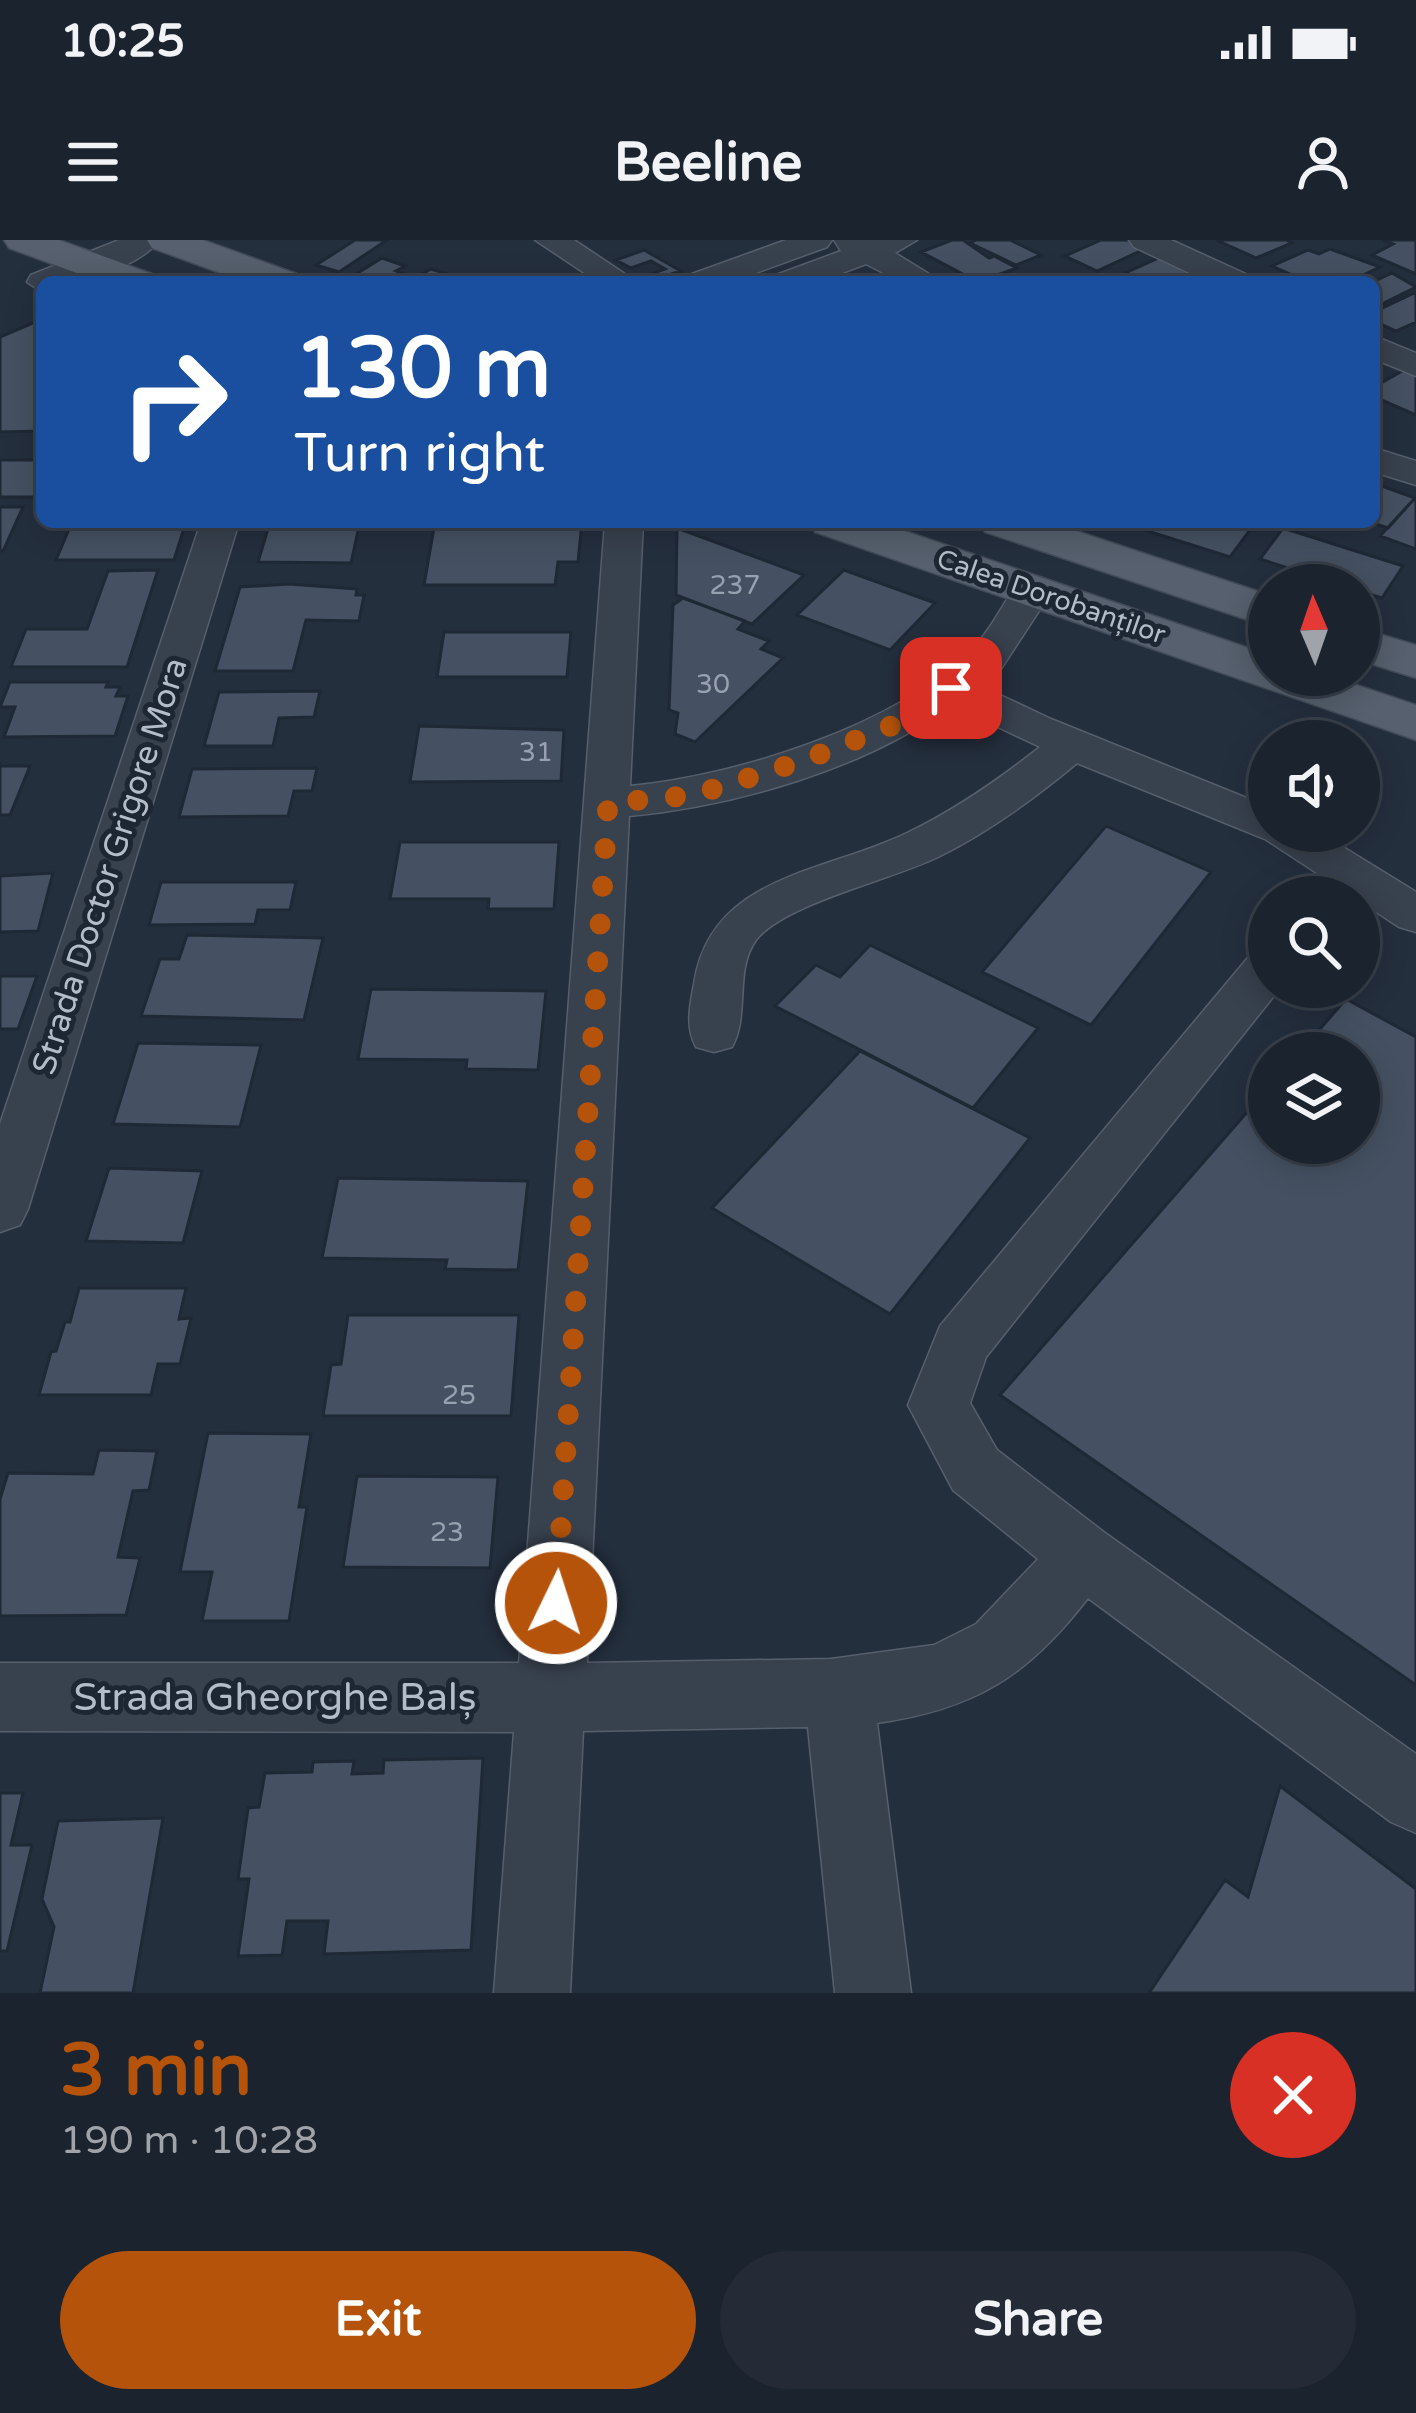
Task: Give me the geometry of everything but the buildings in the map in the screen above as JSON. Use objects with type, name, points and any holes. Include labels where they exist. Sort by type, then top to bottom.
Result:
[{"type":"main road","points":[[23,240],[121,276]]},
{"type":"main road","points":[[166,240],[266,276]]},
{"type":"main road","name":"Calea Dorobanților","points":[[849,528],[1248,666]]},
{"type":"main road","name":"Calea Dorobanților","points":[[1020,528],[1248,605]]},
{"type":"main road","points":[[1380,650],[1416,662]]},
{"type":"main road","name":"Calea Dorobanților","points":[[1342,696],[1413,718]]},
{"type":"street","points":[[60,276],[144,240]]},
{"type":"street","points":[[550,240],[611,276]]},
{"type":"street","points":[[717,276],[816,240]]},
{"type":"street","points":[[799,276],[856,246],[901,240]]},
{"type":"street","points":[[1145,240],[1223,276]]},
{"type":"street","points":[[856,246],[914,276]]},
{"type":"street","points":[[1380,349],[1416,366]]},
{"type":"street","points":[[1380,461],[1416,474]]},
{"type":"street","name":"Strada Doctor Grigore Mora","points":[[0,1209],[218,528]]},
{"type":"street","points":[[532,1993],[624,528]]},
{"type":"street","points":[[608,803],[694,795],[805,760],[901,722],[986,660],[1032,591]]},
{"type":"street","points":[[951,688],[1248,816]]},
{"type":"street","points":[[714,1033],[725,952],[737,928],[773,905],[917,848],[1002,802],[1073,743]]},
{"type":"street","points":[[1304,852],[1328,876]]},
{"type":"street","points":[[1380,881],[1416,878]]},
{"type":"street","points":[[1380,901],[1416,915]]},
{"type":"street","points":[[1248,993],[961,1344],[940,1405],[975,1470],[1082,1555],[1416,1797]]},
{"type":"street","name":"Strada Gheorghe Balș","points":[[0,1697],[550,1697],[838,1690],[900,1684],[965,1667],[1012,1639],[1082,1555]]},
{"type":"street","points":[[838,1690],[873,1993]]},
{"type":"route","points":[[556,1603],[608,803],[694,795],[805,760],[901,722],[951,688]]}]
